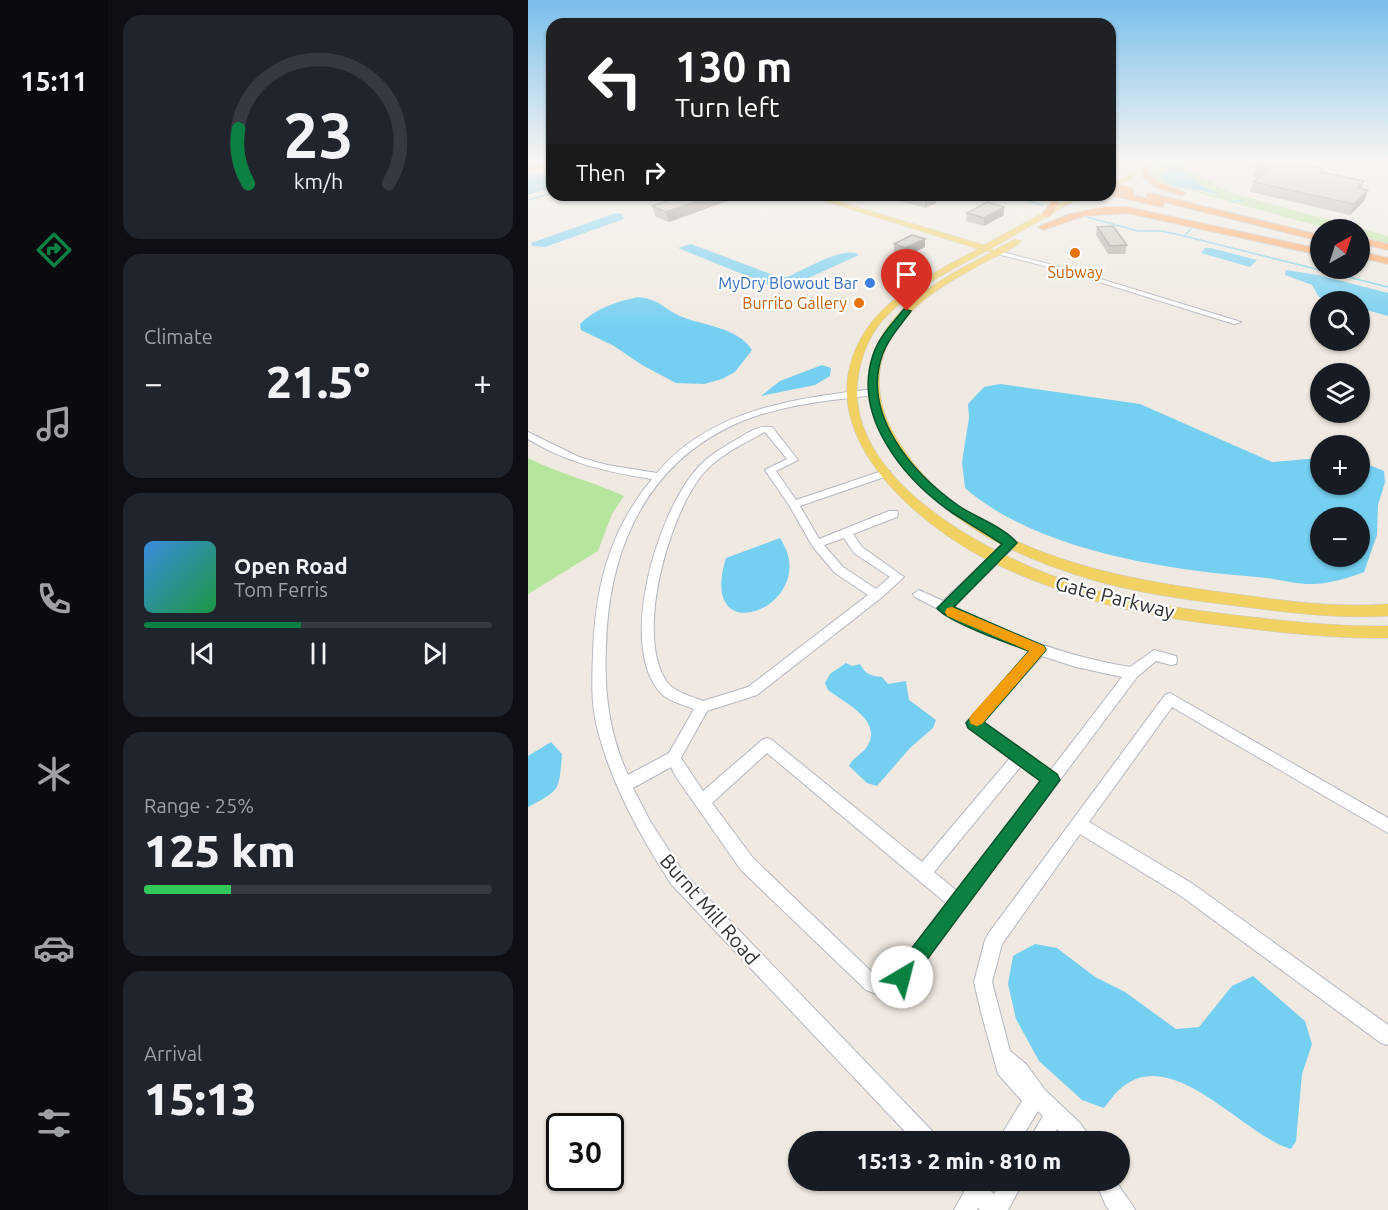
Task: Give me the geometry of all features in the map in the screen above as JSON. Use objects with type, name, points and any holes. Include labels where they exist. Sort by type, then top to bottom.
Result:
[{"type":"highway","points":[[1036,231],[1070,216]]},
{"type":"highway","points":[[1164,216],[1310,250]]},
{"type":"highway","points":[[1216,216],[1310,241]]},
{"type":"highway","points":[[1228,216],[1310,236]]},
{"type":"highway","points":[[1270,216],[1310,227]]},
{"type":"highway","points":[[1370,243],[1388,247]]},
{"type":"highway","points":[[1370,251],[1388,255]]},
{"type":"highway","points":[[1370,257],[1388,261]]},
{"type":"highway","points":[[1370,263],[1388,267]]},
{"type":"main road","points":[[880,216],[996,248]]},
{"type":"main road","points":[[902,216],[996,248]]},
{"type":"main road","name":"Gate Parkway","points":[[1043,216],[932,292],[898,320],[886,336],[873,374],[876,412],[887,435],[911,471],[954,508],[1011,543],[1029,552],[1104,578],[1144,587],[1278,605],[1342,611],[1388,610]]},
{"type":"main road","name":"Gate Parkway","points":[[1061,216],[1036,231],[996,248],[912,291],[884,314],[859,350],[851,395],[860,433],[878,464],[926,514],[971,545],[1042,578],[1128,604],[1289,628],[1349,634],[1388,632]]},
{"type":"main road","points":[[912,226],[934,226]]},
{"type":"street","points":[[996,248],[1237,322]]},
{"type":"street","name":"Burnt Mill Road","points":[[874,392],[787,403],[750,414],[719,428],[689,447],[668,466],[642,498],[626,528],[608,574],[600,621],[598,687],[605,731],[626,784],[653,842],[677,878],[918,1131]]},
{"type":"street","points":[[846,533],[858,550],[898,577],[877,595],[752,691],[702,707],[664,689],[649,659],[647,621],[655,565],[680,502],[698,473],[724,451],[763,429],[769,429],[793,460],[770,470],[794,504],[817,544],[839,570],[877,595]]},
{"type":"street","points":[[528,435],[552,450],[587,465],[659,477]]},
{"type":"street","points":[[794,504],[886,472]]},
{"type":"street","points":[[817,544],[893,514]]},
{"type":"street","points":[[944,608],[1011,543]]},
{"type":"street","points":[[919,594],[964,618],[1039,650],[1112,670],[1132,673]]},
{"type":"street","points":[[1039,650],[973,723],[1051,780]]},
{"type":"street","points":[[674,758],[702,802],[747,864],[872,984],[887,989],[902,977],[1132,673],[1154,656],[1171,660]]},
{"type":"street","points":[[1072,1131],[1036,1096],[1027,1094],[1005,1067],[983,982],[994,940],[1170,699],[1388,826]]},
{"type":"street","points":[[626,784],[674,758],[702,707]]},
{"type":"street","points":[[702,802],[767,744],[958,902]]},
{"type":"street","points":[[923,873],[1020,758]]},
{"type":"street","points":[[1079,825],[1187,890],[1388,1036]]},
{"type":"street","points":[[1014,1131],[1036,1096]]},
{"type":"street","points":[[1045,1131],[1055,1114]]},
{"type":"street","points":[[965,1210],[972,1191]]},
{"type":"street","points":[[981,1191],[996,1210],[1007,1191]]},
{"type":"street","points":[[1110,1191],[1113,1199],[1124,1210]]},
{"type":"green space","points":[[1283,216],[1317,216],[1326,219],[1310,219],[1310,224]]},
{"type":"green space","points":[[1370,231],[1388,236],[1388,244],[1370,240]]},
{"type":"green space","points":[[528,458],[624,496],[612,514],[598,551],[528,594]]},
{"type":"water","points":[[606,216],[623,216],[624,219],[545,247],[532,246],[531,243]]},
{"type":"water","points":[[691,244],[781,278],[835,255],[853,253],[859,255],[782,290],[678,248]]},
{"type":"water","points":[[1205,248],[1257,260],[1250,267],[1201,253]]},
{"type":"water","points":[[1286,270],[1310,274],[1310,279],[1334,279],[1388,293],[1388,316],[1370,311],[1370,291],[1316,291],[1312,285],[1285,275]]},
{"type":"water","points":[[638,297],[656,302],[680,316],[738,336],[752,350],[735,372],[722,379],[704,384],[676,383],[642,365],[614,346],[581,330],[580,324],[586,318],[614,304]]},
{"type":"water","points":[[822,365],[831,368],[830,376],[815,385],[761,396],[780,381]]},
{"type":"water","points":[[1000,384],[1140,404],[1272,462],[1310,459],[1310,495],[1370,495],[1370,465],[1384,471],[1385,482],[1378,505],[1377,535],[1370,555],[1370,507],[1310,507],[1310,567],[1366,567],[1364,572],[1334,581],[1308,584],[1183,569],[1103,553],[1064,542],[1028,527],[994,509],[965,488],[962,462],[969,418],[968,404],[984,387]]},
{"type":"water","points":[[780,538],[789,560],[787,579],[779,595],[765,606],[750,612],[736,611],[726,603],[721,585],[726,558]]},
{"type":"water","points":[[846,663],[852,666],[860,664],[866,672],[882,677],[888,684],[906,681],[909,700],[936,720],[933,728],[910,748],[877,786],[867,783],[849,766],[868,745],[871,736],[866,720],[828,690],[825,683],[830,674]]},
{"type":"water","points":[[551,742],[562,754],[559,782],[547,797],[528,807],[528,756]]},
{"type":"water","points":[[1035,944],[1057,948],[1095,977],[1125,992],[1176,1029],[1199,1027],[1232,986],[1253,976],[1305,1021],[1312,1044],[1302,1074],[1296,1141],[1291,1149],[1272,1140],[1183,1083],[1161,1077],[1139,1078],[1119,1090],[1104,1108],[1082,1100],[1039,1061],[1016,1019],[1008,984],[1013,956]]},
{"type":"building","points":[[1113,226],[1127,245],[1110,246],[1097,227]]},
{"type":"building","points":[[912,235],[925,239],[905,248],[894,244]]},
{"type":"waterway","points":[[1087,217],[1138,231],[1162,231],[1184,236]]},
{"type":"waterway","points":[[1184,236],[1191,229]]},
{"type":"waterway","points":[[1184,236],[1388,287]]},
{"type":"slow traffic","points":[[952,612],[1039,650],[977,719]]},
{"type":"place","name":"Subway","points":[[1075,253]]},
{"type":"place","name":"MyDry Blowout Bar","points":[[870,283]]},
{"type":"place","name":"Burrito Gallery","points":[[859,303]]},
{"type":"route","points":[[902,977],[1051,780],[973,723],[1039,650],[944,608],[1011,543],[954,508],[911,471],[899,456],[876,412],[873,374],[878,354],[886,336],[907,311]]}]
